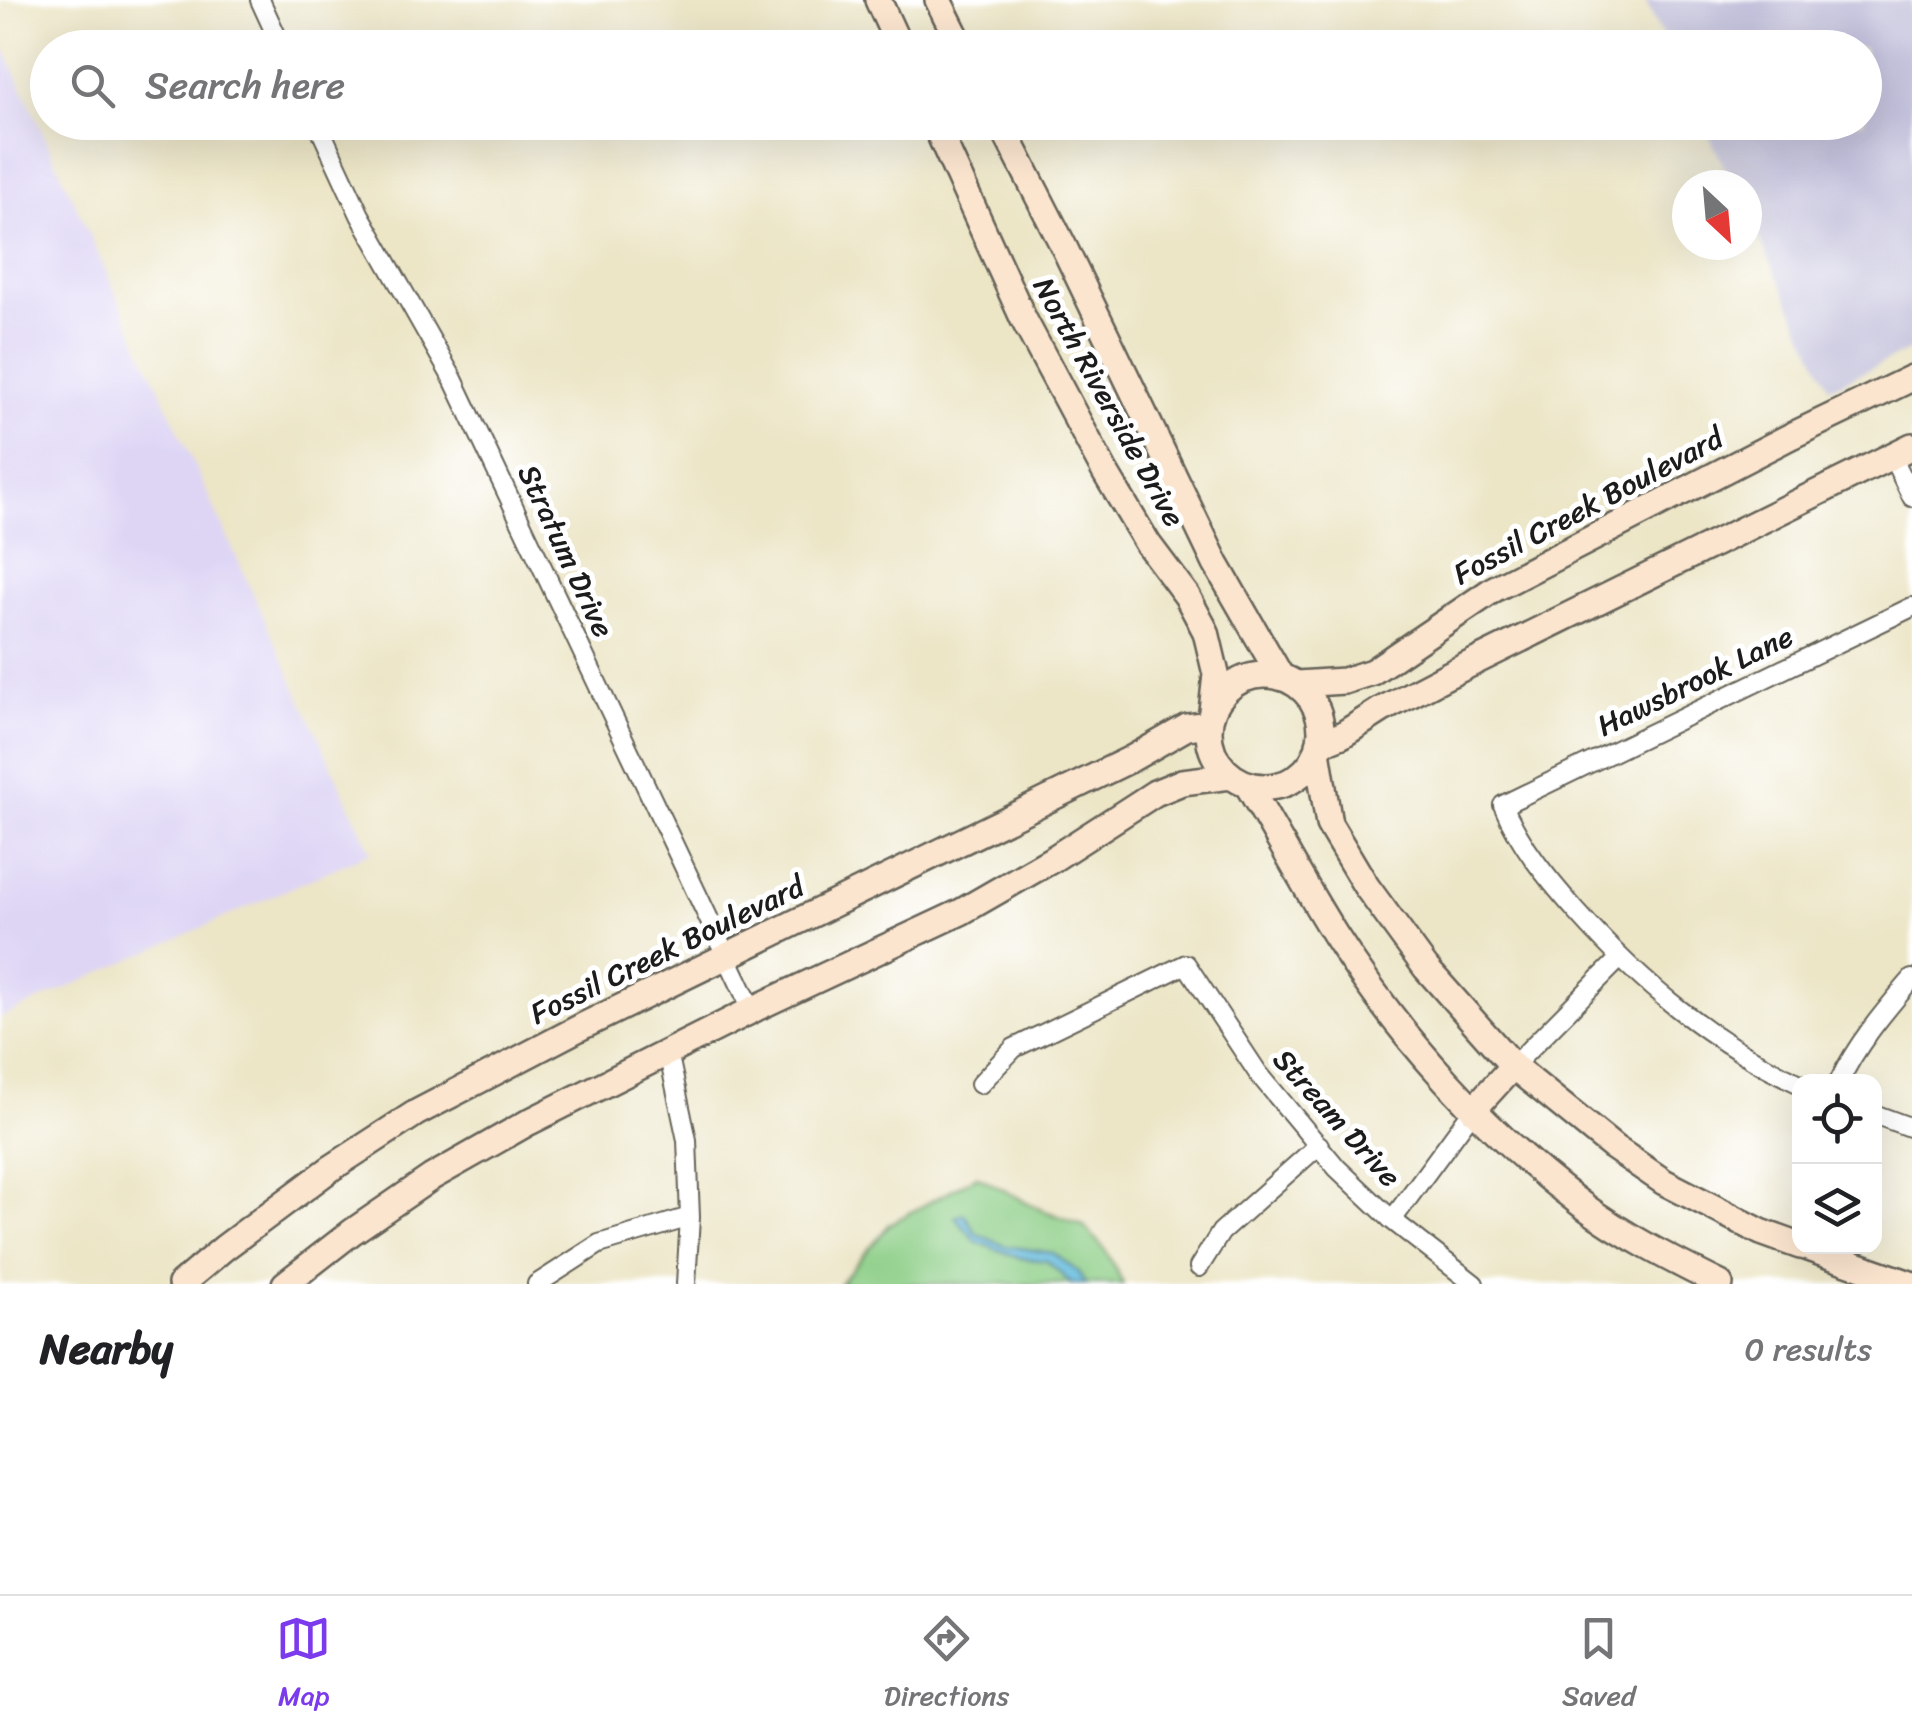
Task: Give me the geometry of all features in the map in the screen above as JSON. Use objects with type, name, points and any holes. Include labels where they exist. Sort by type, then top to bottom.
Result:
[{"type":"main road","points":[[878,0],[892,30]]},
{"type":"main road","points":[[938,0],[953,30]]},
{"type":"main road","name":"North Riverside Drive","points":[[942,140],[1024,320],[1105,472],[1148,544],[1187,596],[1206,632],[1216,674],[1211,717]]},
{"type":"main road","name":"North Riverside Drive","points":[[1009,140],[1216,564],[1289,681]]},
{"type":"main road","name":"Fossil Creek Boulevard","points":[[1289,681],[1344,681],[1372,672],[1494,589],[1790,436],[1912,378]]},
{"type":"main road","points":[[1792,1243],[1761,1232],[1664,1182],[1613,1147],[1512,1066],[1426,968],[1366,886],[1329,824],[1318,748],[1320,718],[1307,694],[1289,681],[1264,674],[1248,677],[1221,696],[1211,717],[1209,738],[1221,765],[1239,779],[1264,787],[1280,784],[1308,766],[1318,748],[1381,710],[1902,451]]},
{"type":"main road","name":"Fossil Creek Boulevard","points":[[181,1284],[330,1169],[416,1114],[584,1026],[1211,717]]},
{"type":"main road","points":[[285,1284],[432,1176],[529,1122],[752,1010],[961,912],[1053,860],[1155,793],[1182,782],[1239,779]]},
{"type":"main road","points":[[1239,779],[1336,936],[1397,1024],[1473,1110],[1583,1206],[1664,1256],[1720,1284]]},
{"type":"main road","points":[[1473,1110],[1512,1066]]},
{"type":"main road","points":[[1824,1254],[1910,1284]]},
{"type":"street","points":[[260,0],[274,30]]},
{"type":"street","name":"Stratum Drive","points":[[325,140],[360,215],[453,379],[752,1010]]},
{"type":"street","points":[[1902,451],[1912,497]]},
{"type":"street","name":"Hawsbrook Lane","points":[[1619,959],[1526,851],[1502,806],[1912,607]]},
{"type":"street","points":[[1512,1066],[1619,959],[1713,1034],[1792,1079]]},
{"type":"street","name":"Stream Drive","points":[[980,1084],[1014,1048],[1186,964],[1258,1073],[1337,1168],[1392,1220],[1474,1284]]},
{"type":"street","points":[[1843,1074],[1868,1033],[1912,979]]},
{"type":"street","points":[[668,1052],[687,1140],[690,1218],[686,1284]]},
{"type":"street","points":[[1392,1220],[1473,1110]]},
{"type":"street","points":[[1882,1117],[1912,1128]]},
{"type":"street","points":[[1199,1267],[1221,1232],[1318,1145]]},
{"type":"street","points":[[537,1284],[599,1244],[690,1218]]},
{"type":"shaded area","points":[[1645,0],[1912,0],[1912,349],[1830,387],[1762,244],[1762,170],[1726,170],[1711,140],[1882,140],[1882,30],[1660,30]]},
{"type":"shaded area","points":[[0,39],[30,105],[30,140],[46,140],[371,852],[0,1018]]},
{"type":"green space","points":[[977,1176],[1042,1210],[1083,1225],[1106,1251],[1123,1284],[839,1284],[890,1224]]},
{"type":"water","points":[[964,1214],[977,1234],[1005,1246],[1053,1253],[1078,1272],[1086,1284],[1072,1284],[1047,1261],[1021,1258],[977,1242],[955,1217]]}]
